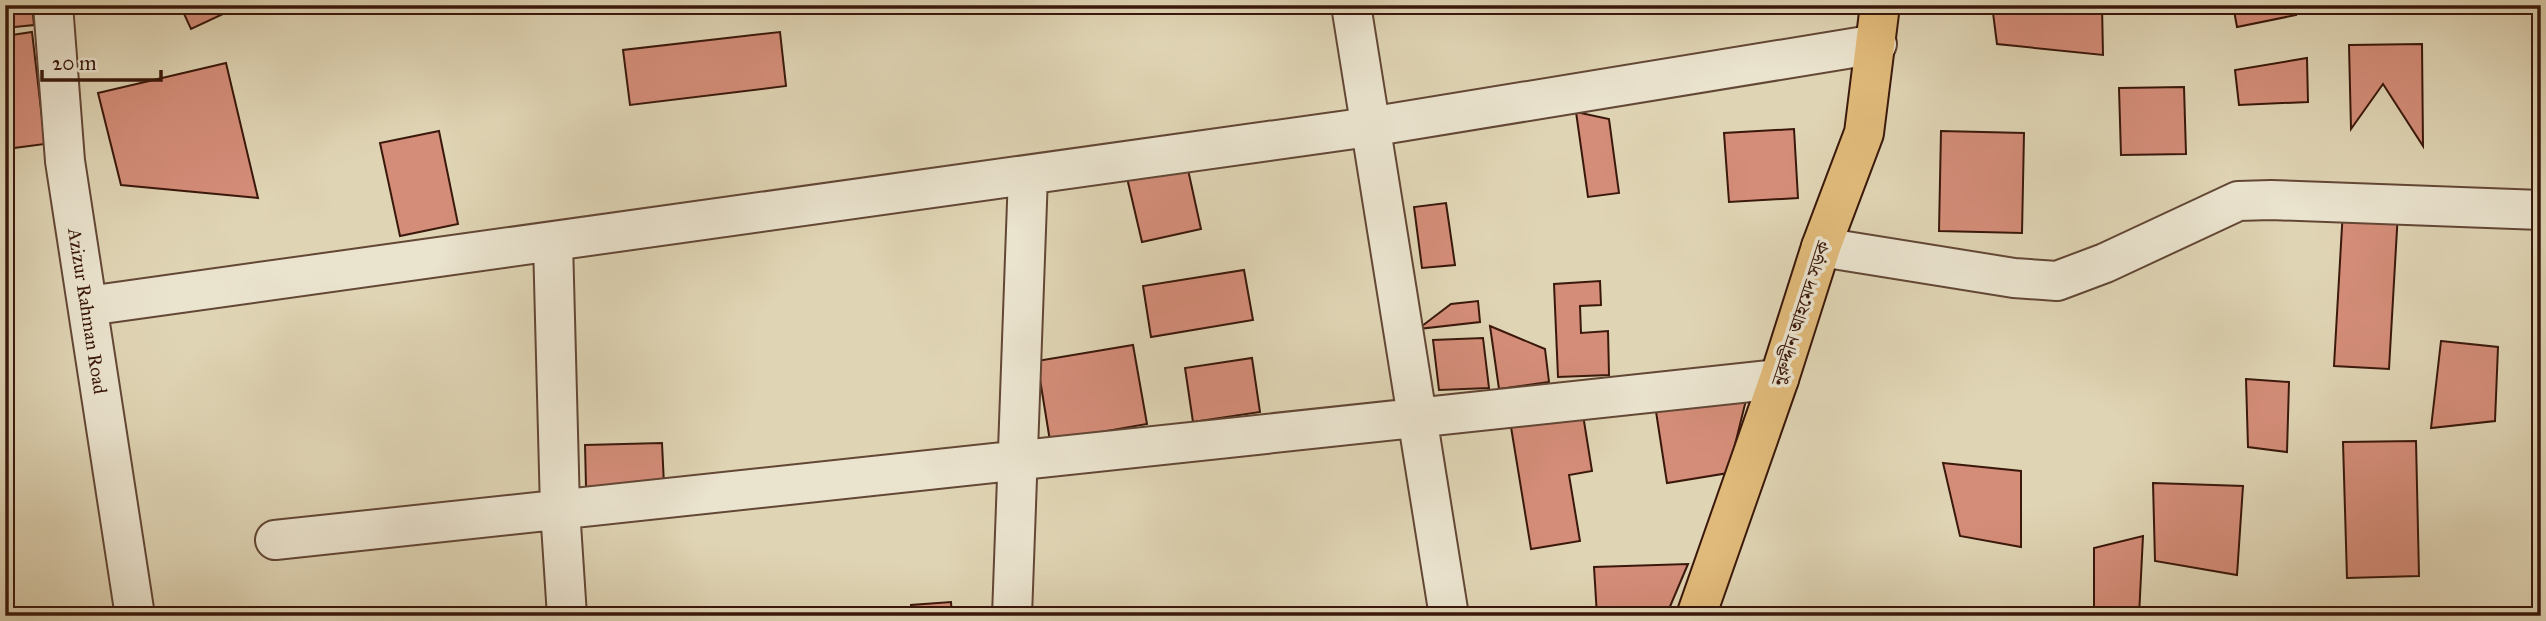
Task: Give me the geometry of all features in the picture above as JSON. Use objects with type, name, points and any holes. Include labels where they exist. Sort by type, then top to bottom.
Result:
[{"type":"main road","name":"নুরুদ্দীন আহমেদ সড়ক","points":[[1696,616],[1779,379],[1821,247],[1864,134],[1880,5]]},
{"type":"street","name":"Azizur Rahman Road","points":[[53,5],[65,161],[135,616]]},
{"type":"street","points":[[1351,5],[1449,616]]},
{"type":"street","points":[[88,306],[1369,127],[1877,44]]},
{"type":"street","points":[[1012,616],[1028,175]]},
{"type":"street","points":[[1821,247],[2014,278],[2057,281],[2105,263],[2238,201],[2541,210]]},
{"type":"street","points":[[552,242],[560,509],[567,616]]},
{"type":"street","points":[[275,540],[1779,379]]},
{"type":"building","points":[[5,5],[32,5],[34,25],[5,28]]},
{"type":"building","points":[[180,5],[237,5],[238,7],[191,29]]},
{"type":"building","points":[[1992,5],[2102,5],[2103,55],[1997,44]]},
{"type":"building","points":[[2233,5],[2294,5],[2296,15],[2237,27]]},
{"type":"building","points":[[32,32],[45,144],[6,149],[5,36]]},
{"type":"building","points":[[780,32],[786,86],[630,105],[623,50]]},
{"type":"building","points":[[2422,44],[2423,146],[2383,84],[2351,129],[2349,45]]},
{"type":"building","points":[[2307,58],[2308,102],[2239,105],[2235,70]]},
{"type":"building","points":[[226,63],[258,198],[121,185],[98,93]]},
{"type":"building","points":[[2184,87],[2186,154],[2121,155],[2119,88]]},
{"type":"building","points":[[1576,112],[1609,119],[1619,193],[1588,197]]},
{"type":"building","points":[[1794,129],[1798,198],[1729,202],[1724,133]]},
{"type":"building","points":[[439,131],[458,224],[400,236],[380,143]]},
{"type":"building","points":[[1941,131],[2024,133],[2022,233],[1939,231]]},
{"type":"building","points":[[1187,165],[1201,229],[1142,242],[1127,178]]},
{"type":"building","points":[[1446,203],[1455,265],[1422,268],[1414,207]]},
{"type":"building","points":[[2343,209],[2398,212],[2389,369],[2334,366]]},
{"type":"building","points":[[1244,270],[1253,320],[1151,337],[1143,286]]},
{"type":"building","points":[[1600,281],[1601,305],[1580,306],[1581,333],[1608,331],[1609,375],[1558,377],[1554,284]]},
{"type":"building","points":[[1478,301],[1480,322],[1418,329],[1451,304]]},
{"type":"building","points":[[1490,326],[1545,349],[1549,382],[1499,389]]},
{"type":"building","points":[[1483,338],[1489,388],[1439,390],[1433,340]]},
{"type":"building","points":[[2441,341],[2498,347],[2495,421],[2431,428]]},
{"type":"building","points":[[1133,345],[1147,424],[1050,441],[1037,361]]},
{"type":"building","points":[[1252,358],[1260,412],[1193,422],[1185,368]]},
{"type":"building","points":[[2246,379],[2289,382],[2287,452],[2248,447]]},
{"type":"building","points":[[1748,392],[1728,473],[1667,483],[1655,405]]},
{"type":"building","points":[[1583,415],[1592,471],[1569,475],[1580,541],[1531,549],[1511,427]]},
{"type":"building","points":[[2416,441],[2419,576],[2347,578],[2343,442]]},
{"type":"building","points":[[662,443],[664,485],[586,487],[585,445]]},
{"type":"building","points":[[1943,463],[2021,471],[2021,547],[1960,536]]},
{"type":"building","points":[[2153,483],[2243,486],[2237,575],[2155,561]]},
{"type":"building","points":[[2541,503],[2541,555],[2538,554]]},
{"type":"building","points":[[2143,536],[2139,616],[2094,616],[2094,548]]},
{"type":"building","points":[[1688,564],[1666,616],[1597,616],[1594,567]]},
{"type":"building","points":[[951,602],[952,616],[912,616],[911,605]]},
{"type":"building","points":[[593,611],[637,611],[637,616],[593,616]]}]
